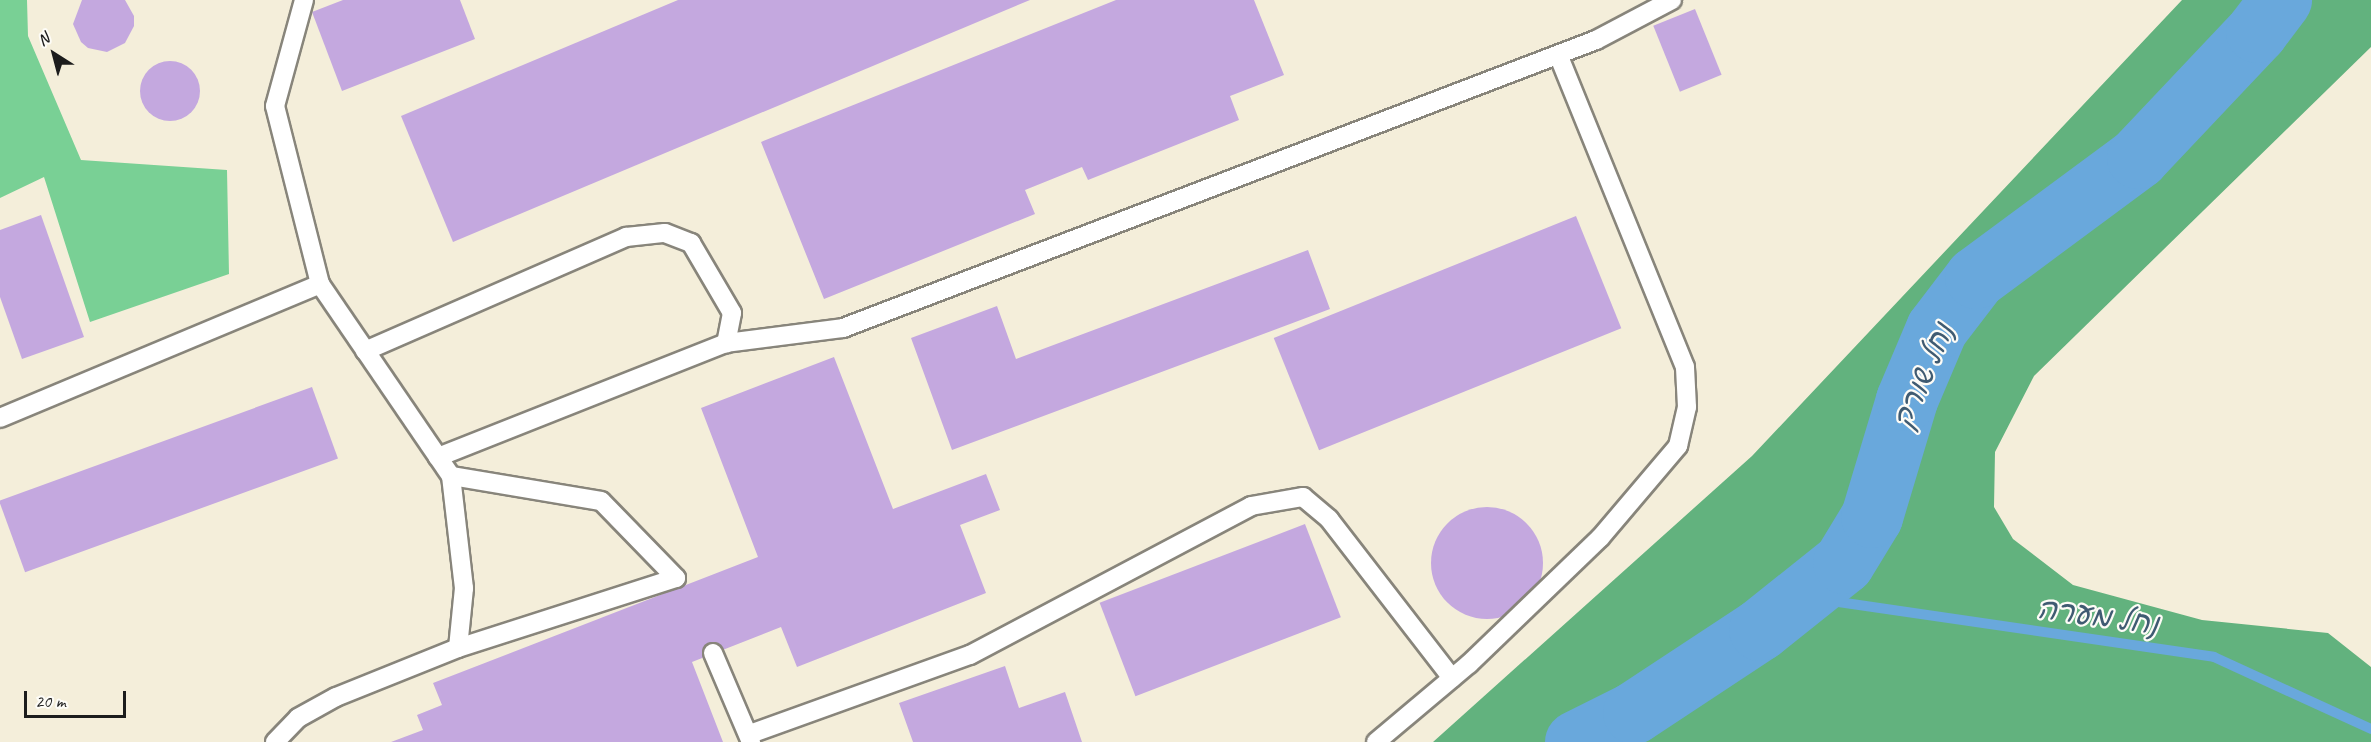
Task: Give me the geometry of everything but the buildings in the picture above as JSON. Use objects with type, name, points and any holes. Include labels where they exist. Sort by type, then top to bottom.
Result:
[{"type":"lane","points":[[304,0],[275,106],[320,284],[451,476],[464,588],[458,648]]},
{"type":"lane","points":[[438,457],[726,343],[843,328],[1596,40],[1672,0]]},
{"type":"lane","points":[[1376,742],[1452,678],[1600,538],[1678,446],[1687,406],[1685,367],[1558,55]]},
{"type":"lane","points":[[365,351],[626,237],[665,233],[691,243],[732,314],[726,343]]},
{"type":"lane","points":[[0,418],[320,284]]},
{"type":"lane","points":[[275,742],[298,718],[336,697],[458,648],[676,578],[601,501],[451,476]]},
{"type":"lane","points":[[713,653],[750,738],[970,655],[1251,506],[1303,497],[1329,519],[1452,678]]},
{"type":"green space","points":[[0,0],[27,0],[28,36],[81,160],[227,170],[229,274],[90,322],[44,177],[0,198]]},
{"type":"green space","points":[[2182,0],[2371,0],[2371,47],[2034,376],[1995,452],[1994,507],[2013,539],[2073,585],[2202,620],[2328,633],[2371,667],[2371,742],[1433,742],[1752,456]]},
{"type":"waterway","name":"נחל שורק","points":[[1576,742],[1634,713],[1760,630],[1844,563],[1872,517],[1907,400],[1937,329],[1976,278],[2138,158],[2257,32],[2281,0]]},
{"type":"waterway","name":"נחל מערה","points":[[1804,597],[2214,657],[2371,729]]}]
